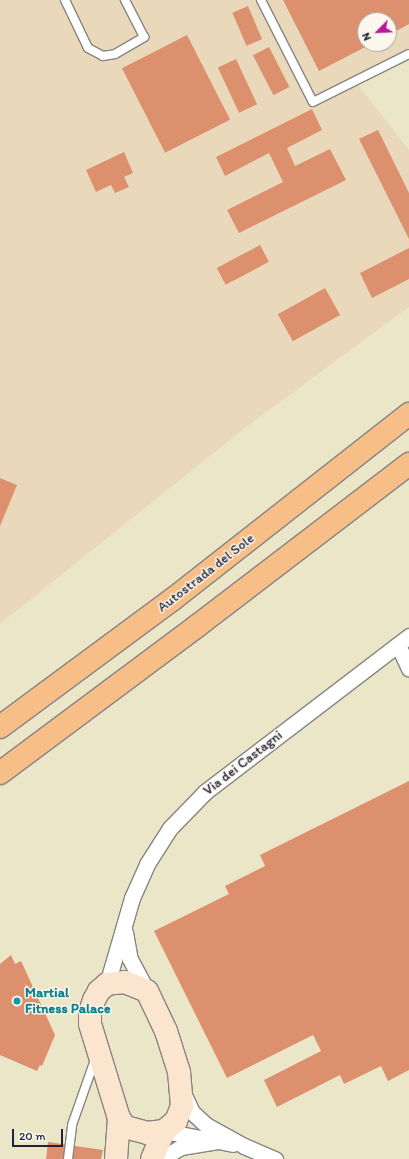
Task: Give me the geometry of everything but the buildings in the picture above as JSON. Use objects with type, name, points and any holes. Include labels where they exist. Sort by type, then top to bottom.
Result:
[{"type":"highway","name":"Autostrada del Sole","points":[[0,727],[173,600],[409,414]]},
{"type":"highway","points":[[0,773],[197,626],[409,464]]},
{"type":"street","points":[[403,640],[409,669]]},
{"type":"street","name":"Via dei Castagni","points":[[116,1159],[119,1118],[90,1024],[90,1012],[99,991],[107,984],[132,898],[147,864],[170,828],[205,792],[403,640]]},
{"type":"street","name":"Via dei Castagni","points":[[124,929],[130,959],[166,1031],[180,1072],[182,1106],[176,1121],[164,1131],[152,1159]]},
{"type":"street","points":[[107,984],[124,982],[147,991]]},
{"type":"street","points":[[181,1089],[192,1112],[206,1125],[244,1146],[275,1159]]},
{"type":"street","points":[[119,1118],[125,1127],[146,1133],[164,1131],[244,1146]]},
{"type":"street","points":[[161,1159],[181,1147],[218,1141]]},
{"type":"lane","points":[[65,0],[88,48],[103,56],[115,54],[144,37],[125,0]]},
{"type":"lane","points":[[261,0],[313,102],[409,54]]},
{"type":"lane","points":[[68,1159],[72,1126],[90,1070],[99,1051]]},
{"type":"shaded area","points":[[0,0],[409,0],[409,60],[358,85],[409,150],[409,307],[246,427],[0,624]]},
{"type":"place","name":"Martial Fitness Palace","points":[[17,1001]]}]
